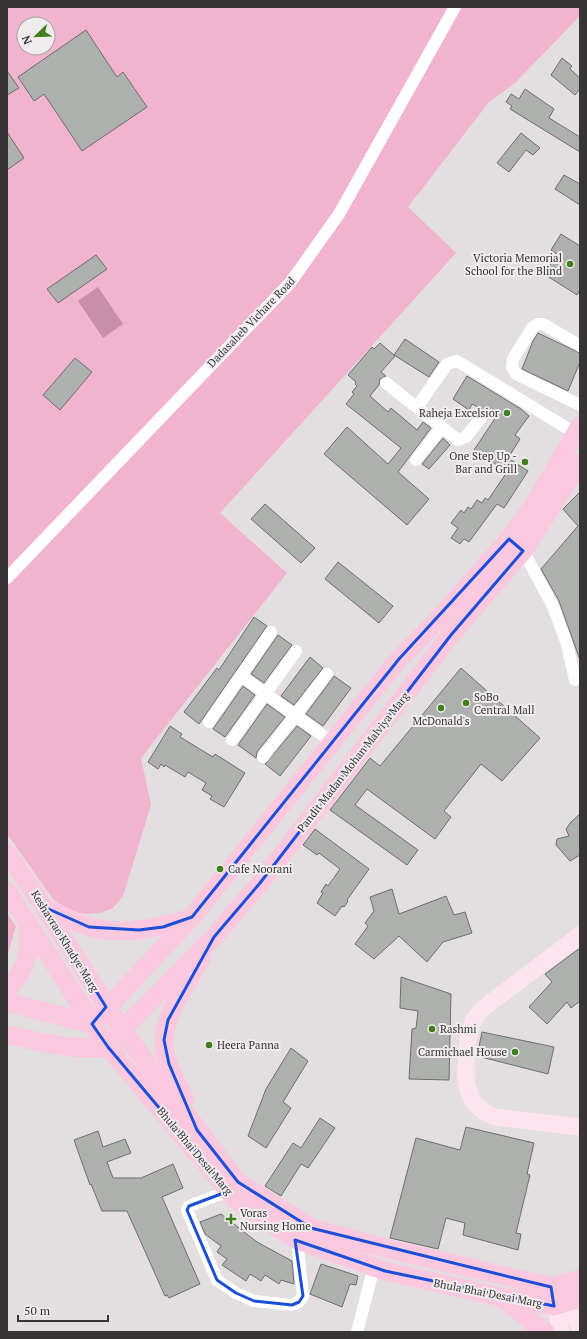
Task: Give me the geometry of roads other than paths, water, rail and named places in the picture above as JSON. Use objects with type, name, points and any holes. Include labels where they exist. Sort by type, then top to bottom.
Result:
[{"type":"main road","points":[[7,1002],[92,1024],[106,1007],[192,917],[399,659],[436,622],[508,539],[533,506],[579,432]]},
{"type":"main road","name":"Pandit Madan Mohan Malviya Marg","points":[[108,1048],[122,1030],[214,937],[260,883],[451,635],[523,551],[580,463]]},
{"type":"main road","points":[[308,772],[331,791]]},
{"type":"main road","name":"Keshavrao Khadye Marg","points":[[7,853],[44,907],[122,1030]]},
{"type":"main road","name":"Keshavrao Khadye Marg","points":[[7,891],[27,920],[92,1024]]},
{"type":"main road","points":[[44,907],[90,927],[116,930],[139,930],[163,927],[192,917]]},
{"type":"main road","points":[[7,991],[19,977],[27,961],[30,943],[27,920]]},
{"type":"main road","points":[[197,1130],[169,1064],[164,1040],[168,1020],[214,937]]},
{"type":"main road","name":"Bhula Bhai Desai Marg","points":[[92,1024],[108,1048],[236,1200],[297,1240],[374,1267],[501,1297],[568,1302]]},
{"type":"main road","name":"Bhula Bhai Desai Marg","points":[[122,1030],[238,1182],[311,1228],[377,1246],[565,1283]]},
{"type":"main road","points":[[7,1035],[94,1050],[108,1048]]},
{"type":"main road","points":[[501,1297],[546,1332]]},
{"type":"street","name":"Dadasaheb Vichare Road","points":[[7,578],[290,283],[340,214],[455,7]]},
{"type":"street","points":[[580,346],[543,324],[538,324],[532,328],[528,334],[513,359],[512,367],[516,374],[580,405]]},
{"type":"street","points":[[417,407],[447,364],[457,361],[579,432]]},
{"type":"street","points":[[386,383],[460,440],[466,437],[480,419]]},
{"type":"street","points":[[416,460],[442,427]]},
{"type":"street","points":[[508,539],[523,551],[552,604],[567,644],[574,680]]},
{"type":"street","points":[[436,622],[451,635]]},
{"type":"street","points":[[210,722],[271,632]]},
{"type":"street","points":[[232,740],[296,651]]},
{"type":"street","points":[[263,757],[327,674]]},
{"type":"street","points":[[241,676],[332,742]]},
{"type":"street","points":[[580,935],[482,1009],[473,1021],[466,1063],[468,1090],[476,1105],[488,1114],[495,1117],[580,1127]]},
{"type":"street","points":[[229,1191],[189,1206],[187,1210],[217,1280],[236,1293],[254,1301],[292,1305],[299,1302],[303,1296],[297,1240]]},
{"type":"street","points":[[357,1332],[374,1267]]},
{"type":"street","points":[[565,1283],[568,1302],[580,1328]]},
{"type":"street","points":[[561,1332],[568,1302]]},
{"type":"place","name":"Victoria Memorial School for the Blind","points":[[570,264]]},
{"type":"place","name":"Raheja Excelsior","points":[[507,413]]},
{"type":"place","name":"One Step Up - Bar and Grill","points":[[525,462]]},
{"type":"place","name":"SoBo Central Mall","points":[[466,703]]},
{"type":"place","name":"McDonald's","points":[[441,708]]},
{"type":"place","name":"Cafe Noorani","points":[[220,869]]},
{"type":"place","name":"Rashmi","points":[[432,1029]]},
{"type":"place","name":"Heera Panna","points":[[209,1045]]},
{"type":"place","name":"Carmichael House","points":[[515,1052]]},
{"type":"place","name":"Voras Nursing Home","points":[[231,1219]]}]
